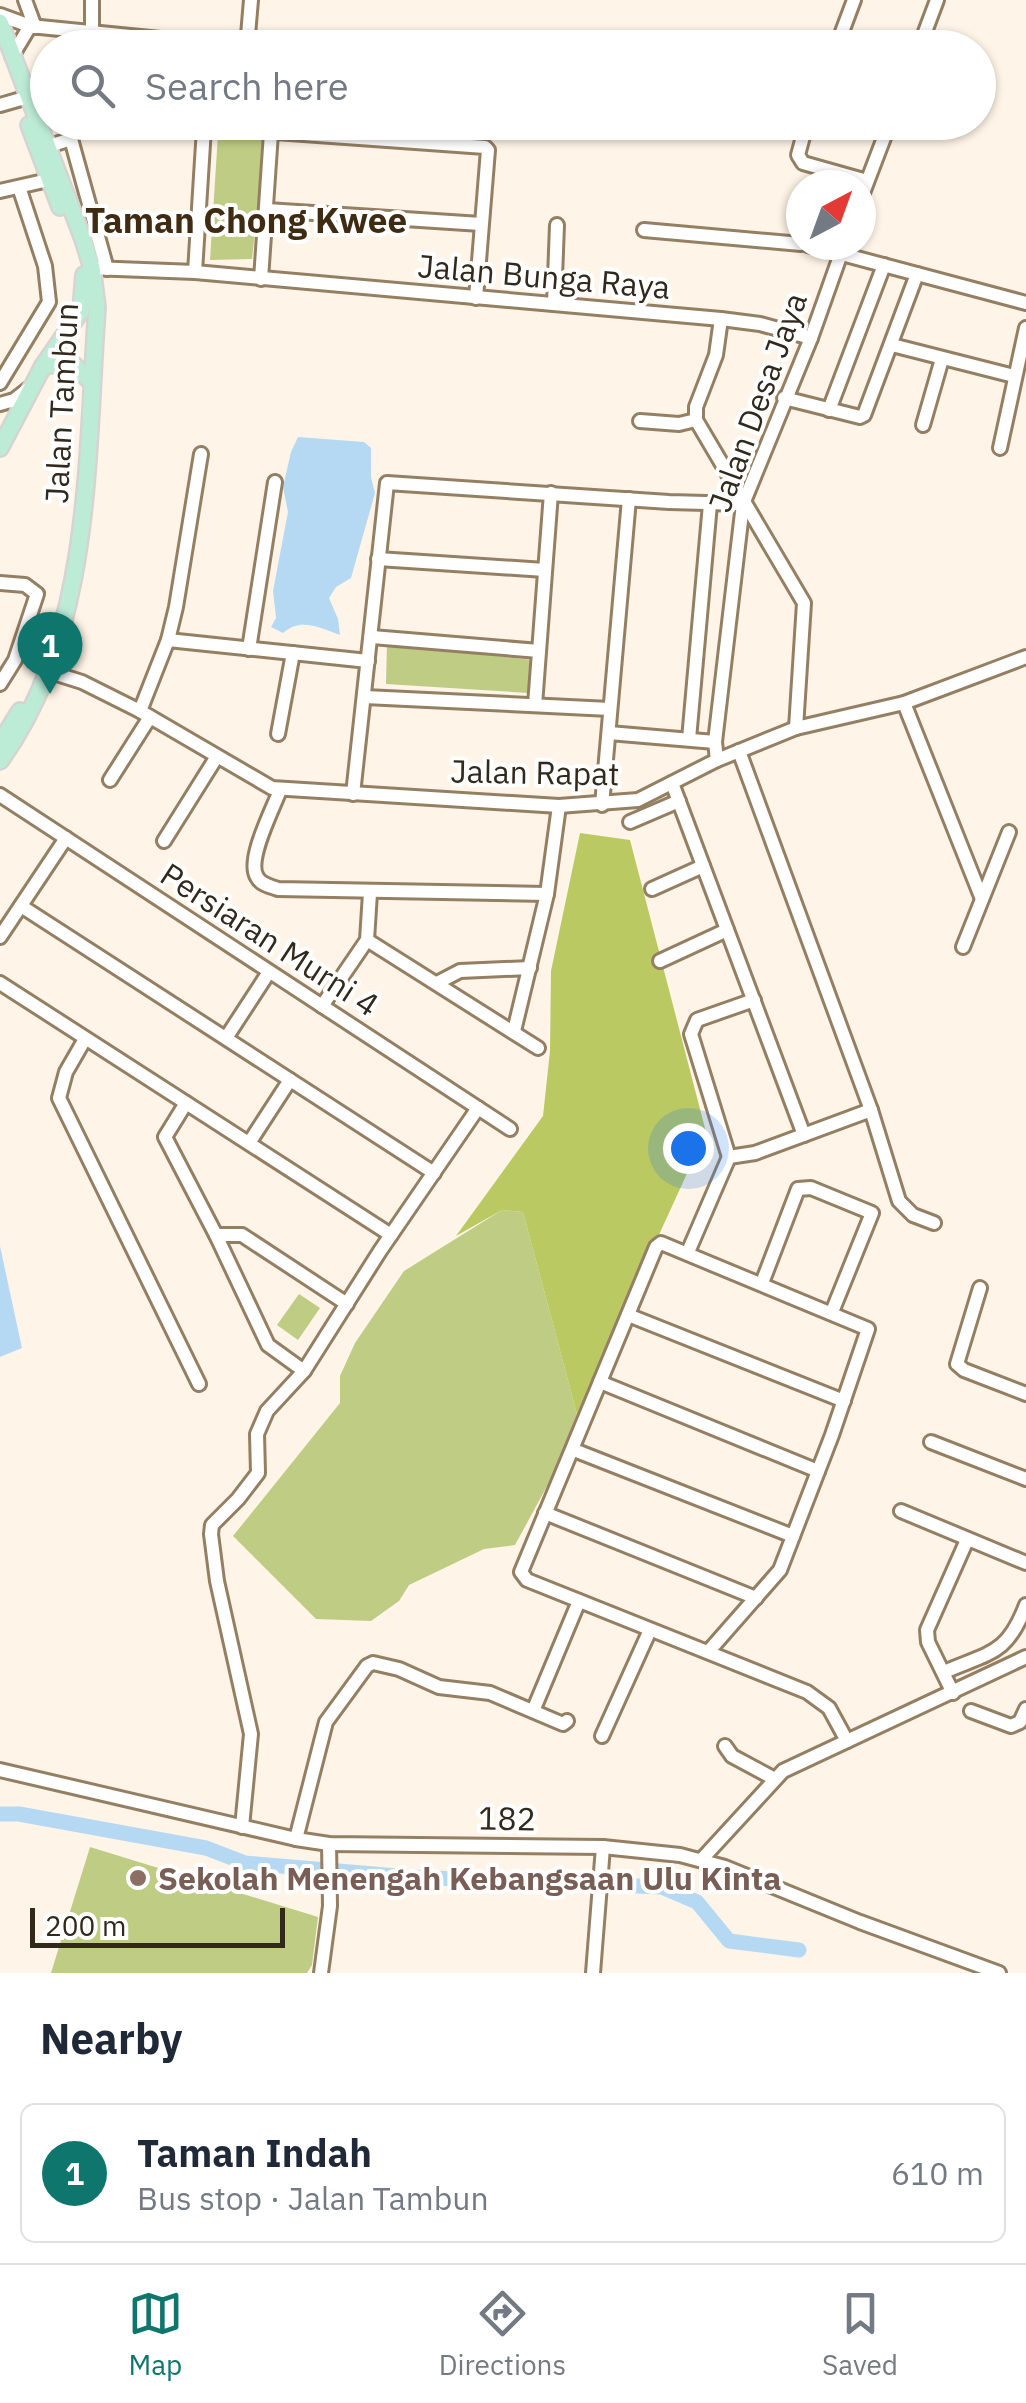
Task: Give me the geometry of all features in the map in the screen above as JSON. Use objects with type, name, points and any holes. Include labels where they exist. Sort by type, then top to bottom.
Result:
[{"type":"main road","name":"Jalan Tambun","points":[[0,18],[6,52],[30,114]]},
{"type":"main road","name":"Jalan Tambun","points":[[0,448],[44,366],[73,326],[84,297],[85,279],[78,253],[40,140]]},
{"type":"main road","name":"Jalan Tambun","points":[[2,754],[30,714],[45,675],[68,607],[79,552],[99,268],[54,179]]},
{"type":"main road","points":[[44,366],[72,362],[91,382]]},
{"type":"street","points":[[25,0],[33,26]]},
{"type":"street","points":[[0,18],[33,26],[92,30],[92,0]]},
{"type":"street","points":[[250,30],[252,0]]},
{"type":"street","points":[[843,30],[854,0]]},
{"type":"street","points":[[925,30],[937,0]]},
{"type":"street","points":[[6,52],[33,26]]},
{"type":"street","points":[[0,105],[24,99]]},
{"type":"street","points":[[43,148],[71,140],[99,268]]},
{"type":"street","points":[[195,272],[203,140]]},
{"type":"street","points":[[261,279],[271,140]]},
{"type":"street","points":[[417,140],[488,150],[476,298]]},
{"type":"street","points":[[802,140],[798,155],[804,162],[829,170]]},
{"type":"street","points":[[872,170],[883,140]]},
{"type":"street","points":[[0,191],[54,179]]},
{"type":"street","points":[[0,383],[49,302],[49,280],[19,187]]},
{"type":"street","points":[[267,210],[481,224]]},
{"type":"street","points":[[554,304],[557,225]]},
{"type":"street","points":[[644,230],[786,243]]},
{"type":"street","name":"Jalan Desa Jaya","points":[[717,760],[715,742],[743,504],[811,338],[838,260]]},
{"type":"street","points":[[871,260],[1026,303]]},
{"type":"street","points":[[829,410],[884,265]]},
{"type":"street","name":"Jalan Bunga Raya","points":[[99,268],[195,272],[721,319],[760,324],[811,338]]},
{"type":"street","points":[[784,398],[864,416],[917,274]]},
{"type":"street","points":[[721,319],[716,355],[696,408],[696,420],[804,604],[796,728]]},
{"type":"street","points":[[1000,448],[1026,328]]},
{"type":"street","points":[[892,346],[1014,376]]},
{"type":"street","points":[[923,424],[942,359]]},
{"type":"street","points":[[0,404],[14,400],[35,384]]},
{"type":"street","points":[[640,422],[679,424],[696,420]]},
{"type":"street","points":[[0,436],[0,448]]},
{"type":"street","points":[[110,780],[145,714],[168,640],[200,454]]},
{"type":"street","points":[[250,649],[275,482]]},
{"type":"street","points":[[353,794],[366,697],[384,486],[388,482],[743,504]]},
{"type":"street","points":[[535,705],[551,493]]},
{"type":"street","points":[[602,805],[629,499]]},
{"type":"street","points":[[689,739],[710,504]]},
{"type":"street","points":[[378,559],[545,570]]},
{"type":"street","points":[[0,684],[15,660],[36,594],[25,585],[2,583]]},
{"type":"street","points":[[372,637],[539,650]]},
{"type":"street","points":[[168,640],[368,660]]},
{"type":"street","points":[[278,734],[293,654]]},
{"type":"street","name":"Jalan Rapat","points":[[45,675],[82,682],[145,714],[258,782],[280,790],[559,806],[638,800],[717,760],[796,728],[904,703],[1026,657]]},
{"type":"street","points":[[366,697],[610,709]]},
{"type":"street","points":[[904,703],[982,899]]},
{"type":"street","points":[[609,733],[715,742]]},
{"type":"street","points":[[739,751],[871,1110],[899,1201],[913,1215],[934,1223]]},
{"type":"street","points":[[164,841],[216,758]]},
{"type":"street","points":[[672,783],[804,1134]]},
{"type":"street","points":[[280,790],[253,860],[254,874],[260,882],[278,889],[370,893],[547,894]]},
{"type":"street","name":"Persiaran Murni 4","points":[[0,795],[510,1129]]},
{"type":"street","points":[[630,822],[678,801]]},
{"type":"street","points":[[514,1032],[547,894],[559,806]]},
{"type":"street","points":[[963,947],[1009,832]]},
{"type":"street","points":[[0,938],[66,838]]},
{"type":"street","points":[[652,889],[703,866]]},
{"type":"street","points":[[322,1006],[367,940],[370,893]]},
{"type":"street","points":[[21,906],[434,1173]]},
{"type":"street","points":[[660,962],[727,930]]},
{"type":"street","points":[[367,940],[538,1048]]},
{"type":"street","points":[[437,983],[460,971],[530,968]]},
{"type":"street","points":[[226,1038],[269,972]]},
{"type":"street","points":[[0,983],[390,1234]]},
{"type":"street","points":[[688,1252],[729,1157],[691,1034],[692,1026],[697,1020],[754,1000]]},
{"type":"street","points":[[85,1040],[66,1072],[59,1098],[200,1384]]},
{"type":"street","points":[[249,1144],[290,1080]]},
{"type":"street","points":[[186,1103],[165,1136],[268,1345],[304,1372]]},
{"type":"street","points":[[242,1827],[252,1734],[217,1581],[211,1534],[216,1518],[238,1499],[258,1473],[258,1428],[267,1412],[304,1372],[390,1234],[478,1108]]},
{"type":"street","points":[[729,1157],[754,1153],[871,1110]]},
{"type":"street","points":[[762,1283],[798,1190],[811,1188],[872,1213],[832,1312]]},
{"type":"street","points":[[216,1236],[242,1235],[346,1304]]},
{"type":"street","points":[[708,1652],[780,1570],[844,1401],[867,1327],[660,1243],[521,1568],[527,1580],[650,1630],[754,1670],[823,1702],[847,1740]]},
{"type":"street","points":[[980,1288],[958,1366],[1025,1390]]},
{"type":"street","points":[[628,1315],[844,1401]]},
{"type":"street","points":[[600,1382],[818,1471]]},
{"type":"street","points":[[931,1442],[1026,1479]]},
{"type":"street","points":[[574,1450],[793,1536]]},
{"type":"street","points":[[901,1511],[1026,1563]]},
{"type":"street","points":[[546,1513],[756,1598]]},
{"type":"street","points":[[953,1693],[928,1642],[927,1630],[967,1540]]},
{"type":"street","points":[[533,1711],[579,1601]]},
{"type":"street","points":[[944,1672],[1005,1644],[1016,1631],[1026,1605]]},
{"type":"street","points":[[602,1736],[650,1630]]},
{"type":"street","points":[[702,1859],[773,1778],[1026,1657]]},
{"type":"street","points":[[296,1840],[326,1722],[373,1663],[439,1687],[490,1693],[563,1724],[568,1721]]},
{"type":"street","points":[[971,1711],[1011,1726],[1020,1722],[1026,1709]]},
{"type":"street","points":[[725,1746],[732,1756],[773,1778]]},
{"type":"street","name":"182","points":[[0,1770],[296,1840],[329,1844],[603,1847],[702,1859],[1000,1973]]},
{"type":"street","points":[[321,1973],[327,1941],[329,1844]]},
{"type":"street","points":[[595,1972],[603,1847]]},
{"type":"green space","points":[[218,140],[266,140],[252,259],[210,260]]},
{"type":"green space","points":[[387,643],[532,660],[528,693],[386,684]]},
{"type":"green space","points":[[580,833],[630,840],[706,1132],[577,1414],[523,1212],[502,1210],[456,1236],[543,1116],[550,1051],[551,971]]},
{"type":"green space","points":[[502,1210],[523,1212],[577,1414],[552,1477],[515,1545],[484,1549],[409,1585],[399,1601],[371,1621],[316,1619],[233,1536],[340,1403],[340,1376],[355,1343],[404,1271]]},
{"type":"green space","points":[[299,1294],[320,1308],[298,1340],[277,1325]]},
{"type":"green space","name":"Sekolah Menengah Kebangsaan Ulu Kinta","points":[[90,1847],[318,1917],[312,1965],[307,1973],[51,1973]]},
{"type":"water","points":[[298,437],[364,442],[371,448],[375,493],[351,578],[336,587],[329,598],[340,635],[311,625],[283,633],[271,627],[276,618],[273,591],[288,512],[283,487]]},
{"type":"water","points":[[0,1246],[22,1348],[0,1357]]},
{"type":"waterway","points":[[0,1814],[19,1814],[206,1848],[245,1863],[409,1877],[662,1887],[697,1902],[729,1941],[799,1950]]},
{"type":"place","name":"Taman Indah","points":[[50,694]]},
{"type":"place","name":"Sekolah Menengah Kebangsaan Ulu Kinta","points":[[138,1878]]},
{"type":"district","name":"Taman Chong Kwee","points":[[246,220]]}]
